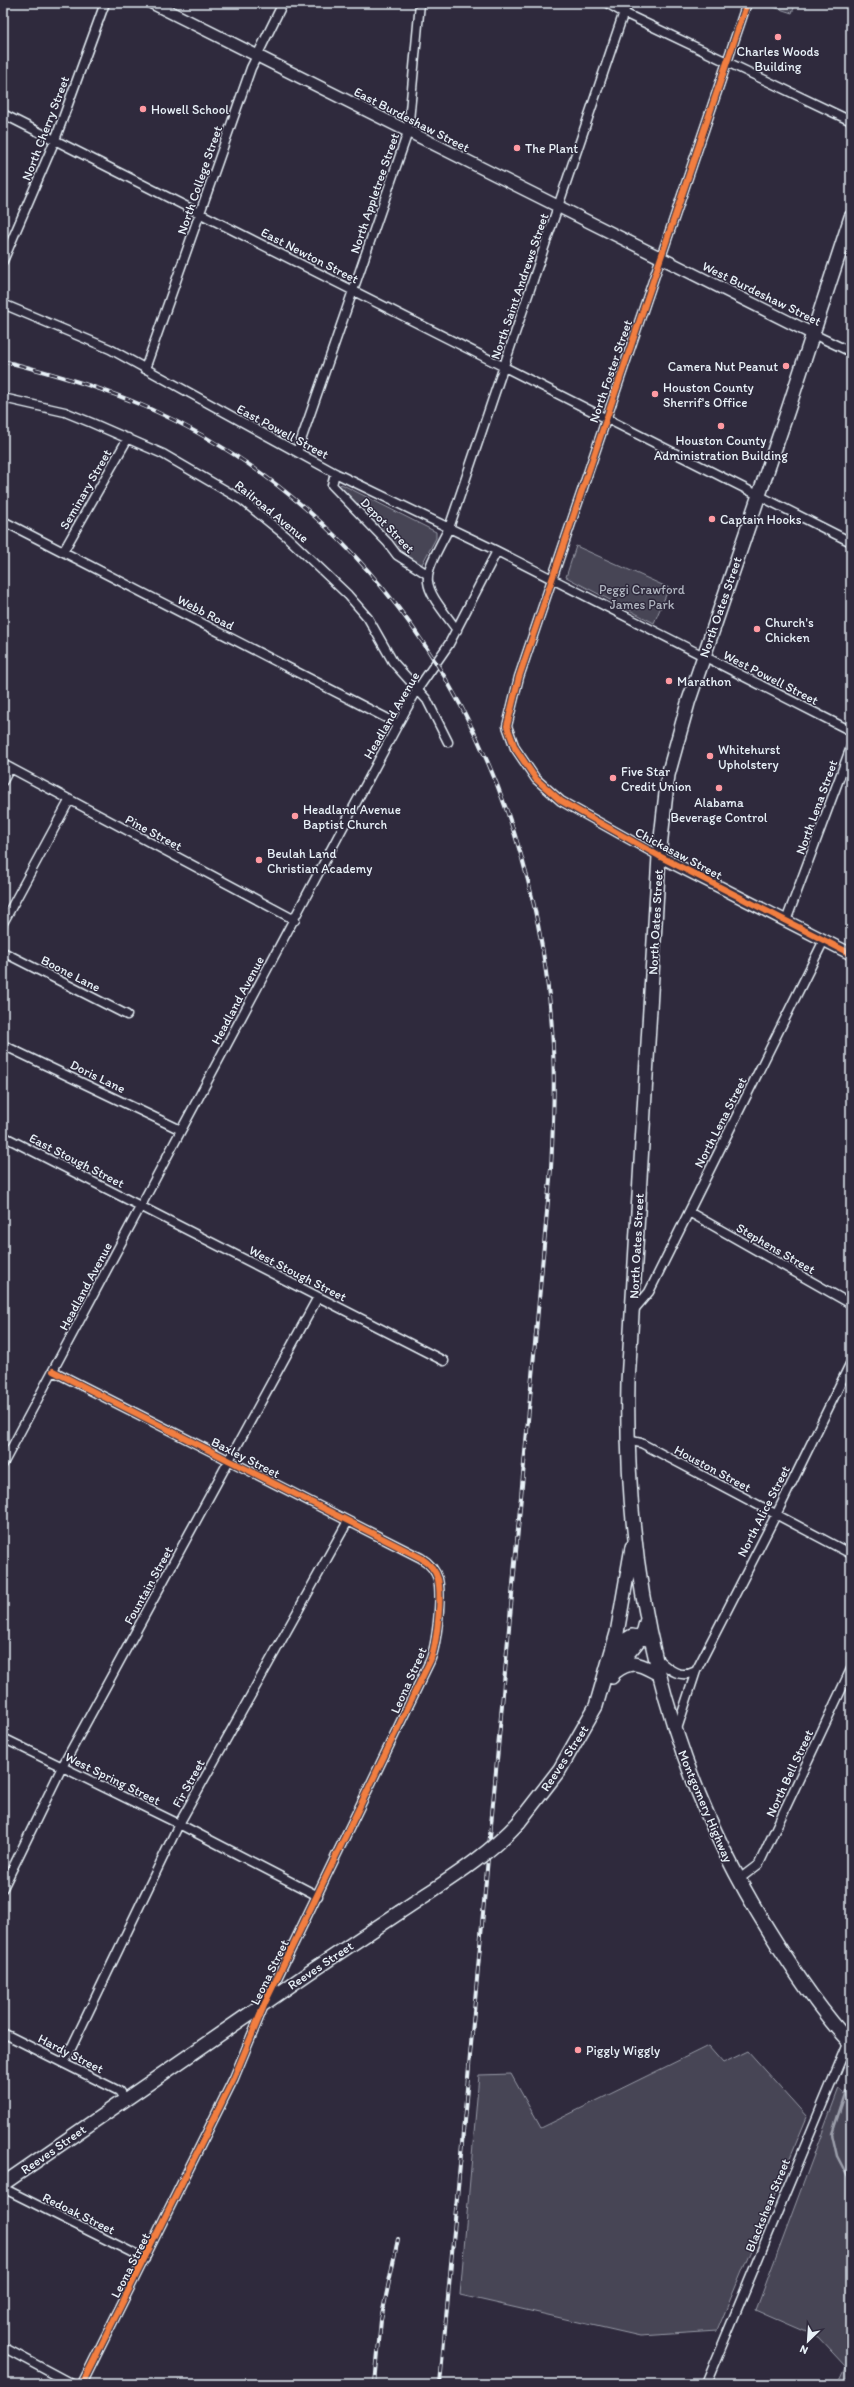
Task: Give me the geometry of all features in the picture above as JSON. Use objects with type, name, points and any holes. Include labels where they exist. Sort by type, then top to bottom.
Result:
[{"type":"main road","name":"North Oates Street","points":[[634,1537],[627,1440],[632,1312],[659,856],[665,799],[673,754],[703,656],[813,334],[851,217]]},
{"type":"main road","name":"Montgomery Highway","points":[[634,1537],[649,1645],[676,1732],[696,1789],[738,1880],[781,1952],[850,2040]]},
{"type":"main road","name":"Reeves Street","points":[[596,1706],[612,1654],[634,1537]]},
{"type":"main road","points":[[612,1654],[626,1638],[632,1636],[649,1645]]},
{"type":"main road","name":"Reeves Street","points":[[3,2184],[480,1857],[499,1842],[519,1822],[560,1769],[596,1706],[604,1696],[617,1664],[649,1645]]},
{"type":"main road","points":[[613,1673],[624,1666],[633,1664],[658,1673]]},
{"type":"street","name":"North Cherry Street","points":[[3,261],[54,140],[105,3]]},
{"type":"street","name":"East Burdeshaw Street","points":[[152,3],[661,258]]},
{"type":"street","name":"North College Street","points":[[145,369],[256,56],[283,3]]},
{"type":"street","name":"North Appletree Street","points":[[297,452],[408,132],[420,3]]},
{"type":"street","points":[[608,3],[624,13],[851,121]]},
{"type":"street","name":"North Saint Andrews Street","points":[[427,574],[449,528],[627,3]]},
{"type":"street","name":"North Foster Street","points":[[515,748],[507,726],[513,697],[605,418],[747,3]]},
{"type":"street","name":"East Newton Street","points":[[3,114],[851,542]]},
{"type":"street","name":"West Burdeshaw Street","points":[[661,258],[851,352]]},
{"type":"street","name":"East Powell Street","points":[[3,304],[98,344],[336,473],[552,578]]},
{"type":"street","name":"Railroad Avenue","points":[[3,398],[65,412],[128,438],[169,456],[242,500],[286,536],[348,594],[368,618],[393,662],[435,713],[448,742]]},
{"type":"street","name":"Seminary Street","points":[[63,552],[128,438]]},
{"type":"street","name":"Depot Street","points":[[336,473],[332,485],[388,543],[397,555],[427,574]]},
{"type":"street","name":"Webb Road","points":[[3,521],[398,724]]},
{"type":"street","name":"Headland Avenue","points":[[3,1464],[295,920],[398,724],[417,690],[457,630],[497,551]]},
{"type":"street","points":[[427,574],[427,583],[430,592],[457,630]]},
{"type":"street","name":"West Powell Street","points":[[552,578],[851,731]]},
{"type":"street","name":"North Lena Street","points":[[786,921],[851,747]]},
{"type":"street","name":"Chickasaw Street","points":[[515,748],[536,780],[560,802],[659,856],[851,954]]},
{"type":"street","points":[[3,781],[7,766]]},
{"type":"street","name":"Pine Street","points":[[7,766],[69,801],[295,920]]},
{"type":"street","points":[[3,923],[69,801]]},
{"type":"street","name":"North Lena Street","points":[[632,1312],[649,1292],[824,940]]},
{"type":"street","name":"Boone Lane","points":[[3,952],[127,1015]]},
{"type":"street","name":"Doris Lane","points":[[3,1045],[181,1130]]},
{"type":"street","name":"East Stough Street","points":[[3,1136],[141,1206]]},
{"type":"street","name":"West Stough Street","points":[[141,1206],[444,1361]]},
{"type":"street","name":"Stephens Street","points":[[689,1212],[851,1304]]},
{"type":"street","name":"Fountain Street","points":[[3,1888],[62,1767],[318,1297]]},
{"type":"street","name":"North Alice Street","points":[[676,1732],[696,1671],[850,1364]]},
{"type":"street","name":"Baxley Street","points":[[53,1371],[429,1563]]},
{"type":"street","name":"Houston Street","points":[[627,1440],[641,1443],[851,1554]]},
{"type":"street","name":"Fir Street","points":[[64,2063],[179,1824],[348,1521]]},
{"type":"street","name":"Leona Street","points":[[82,2384],[234,2078],[265,2003],[318,1896],[434,1650],[439,1589],[438,1579],[429,1563]]},
{"type":"street","points":[[649,1645],[677,1674],[683,1675],[696,1671]]},
{"type":"street","name":"North Bell Street","points":[[738,1880],[759,1864],[851,1669]]},
{"type":"street","name":"West Spring Street","points":[[3,1738],[179,1824],[318,1896]]},
{"type":"street","name":"Hardy Street","points":[[3,2033],[119,2091],[125,2100]]},
{"type":"street","name":"Blackshear Street","points":[[706,2384],[850,2040]]},
{"type":"street","name":"Redoak Street","points":[[3,2188],[145,2259]]},
{"type":"street","points":[[3,2347],[72,2384]]},
{"type":"green space","points":[[761,3],[796,3],[792,13]]},
{"type":"green space","points":[[341,484],[436,532],[436,538],[421,566],[399,551],[339,486]]},
{"type":"green space","name":"Peggi Crawford James Park","points":[[576,546],[669,588],[654,623],[566,577]]},
{"type":"green space","points":[[708,2046],[723,2063],[748,2051],[807,2117],[717,2331],[640,2336],[460,2295],[479,2075],[511,2074],[541,2128]]},
{"type":"green space","points":[[839,2088],[851,2102],[851,2384],[838,2384],[846,2367],[818,2337],[756,2310]]},
{"type":"waterway","points":[[846,2091],[832,2134],[837,2156],[851,2183]]},
{"type":"railway","points":[[3,361],[76,381],[129,400],[146,407],[230,452],[305,508],[370,573],[426,647],[472,727],[508,813],[533,903],[549,996],[553,1039],[554,1104],[551,1168],[440,2384]]},
{"type":"railway","points":[[375,2384],[381,2320],[398,2239]]},
{"type":"cycle path","points":[[747,3],[519,677],[507,726],[515,748],[536,779],[561,801],[659,856],[851,954]]},
{"type":"cycle path","points":[[53,1371],[421,1558],[427,1562],[437,1575],[439,1587],[437,1632],[430,1661],[265,2003],[234,2078],[82,2384]]},
{"type":"place","name":"Charles Woods Building","points":[[778,37]]},
{"type":"place","name":"Howell School","points":[[143,109]]},
{"type":"place","name":"The Plant","points":[[517,148]]},
{"type":"place","name":"Camera Nut Peanut","points":[[786,366]]},
{"type":"place","name":"Houston County Sherrif's Office","points":[[655,394]]},
{"type":"place","name":"Houston County Administration Building","points":[[721,426]]},
{"type":"place","name":"Captain Hooks","points":[[712,519]]},
{"type":"place","name":"Church's Chicken","points":[[757,629]]},
{"type":"place","name":"Marathon","points":[[669,681]]},
{"type":"place","name":"Whitehurst Upholstery","points":[[710,756]]},
{"type":"place","name":"Five Star Credit Union","points":[[613,778]]},
{"type":"place","name":"Alabama Beverage Control","points":[[719,788]]},
{"type":"place","name":"Headland Avenue Baptist Church","points":[[295,816]]},
{"type":"place","name":"Beulah Land Christian Academy","points":[[259,860]]},
{"type":"place","name":"Piggly Wiggly","points":[[578,2050]]}]
